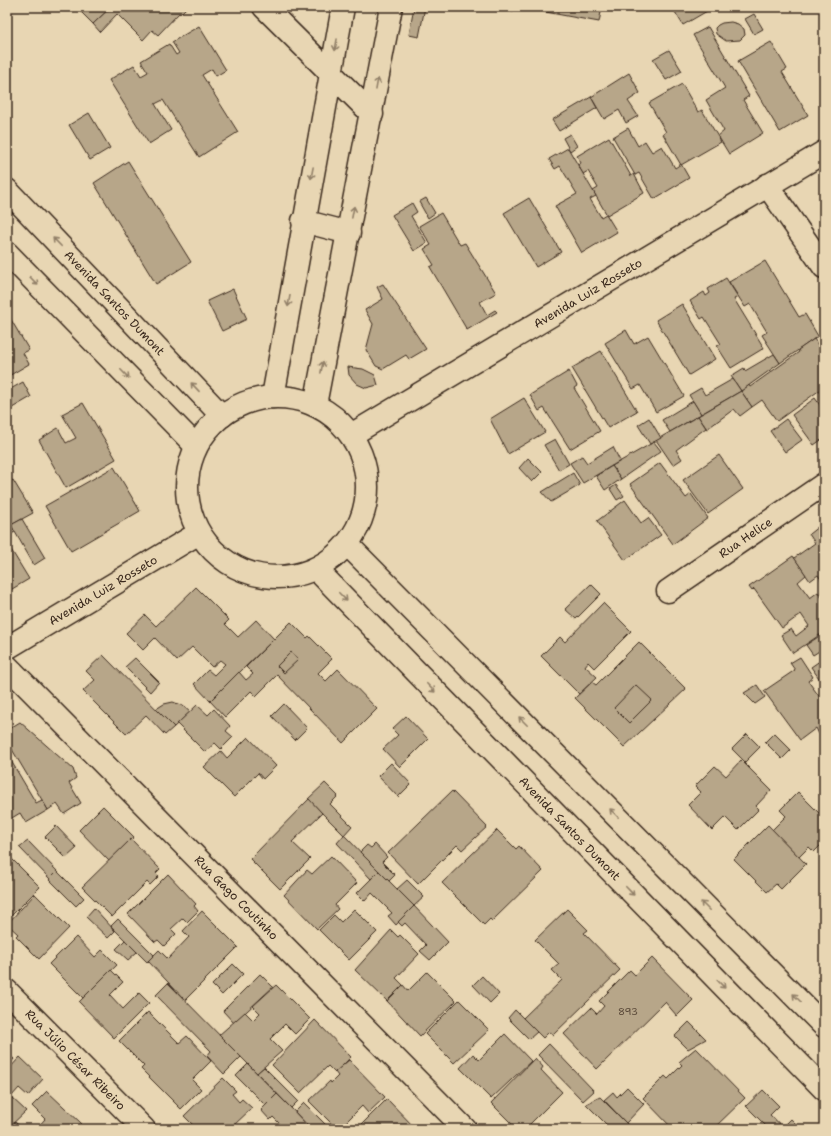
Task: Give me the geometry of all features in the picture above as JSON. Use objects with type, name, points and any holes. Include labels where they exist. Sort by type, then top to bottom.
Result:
[{"type":"street","points":[[264,7],[372,114]]},
{"type":"street","points":[[273,397],[303,221],[343,7]]},
{"type":"street","points":[[315,405],[372,114],[391,7]]},
{"type":"street","name":"Avenida Luiz Rosseto","points":[[351,436],[824,152]]},
{"type":"street","points":[[767,186],[824,267]]},
{"type":"street","name":"Avenida Santos Dumont","points":[[7,190],[222,416]]},
{"type":"street","points":[[303,221],[349,233]]},
{"type":"street","points":[[7,253],[196,446]]},
{"type":"street","points":[[273,397],[315,405],[351,436],[364,462],[368,490],[362,519],[347,544],[333,558],[316,568],[290,576],[263,576],[238,568],[216,554],[199,533],[188,505],[187,475],[196,446],[207,429],[222,416],[246,402],[273,397]]},
{"type":"street","name":"Rua Helice","points":[[668,591],[824,484]]},
{"type":"street","name":"Avenida Luiz Rosseto","points":[[7,648],[199,533]]},
{"type":"street","points":[[347,544],[824,1026]]},
{"type":"street","name":"Avenida Santos Dumont","points":[[316,568],[824,1089]]},
{"type":"street","name":"Rua Gago Coutinho","points":[[7,666],[465,1129]]},
{"type":"street","name":"Rua Júlio César Ribeiro","points":[[7,991],[144,1129]]},
{"type":"building","points":[[76,7],[111,7],[93,24]]},
{"type":"building","points":[[111,7],[187,7],[180,14],[179,13],[158,35],[152,30],[143,40],[117,14],[100,32],[93,24]]},
{"type":"building","points":[[414,7],[425,7],[419,37],[409,35]]},
{"type":"building","points":[[491,7],[514,7],[513,11]]},
{"type":"building","points":[[519,7],[602,7],[599,22]]},
{"type":"building","points":[[672,7],[714,7],[683,25]]},
{"type":"building","points":[[754,14],[763,29],[754,34],[745,19]]},
{"type":"building","points":[[731,22],[738,24],[744,29],[745,35],[740,40],[726,41],[716,34],[715,28],[718,25]]},
{"type":"building","points":[[199,26],[226,70],[216,76],[212,69],[202,75],[238,132],[199,157],[163,100],[155,104],[171,130],[149,144],[109,80],[134,65],[141,76],[148,72],[141,61],[169,44],[176,55],[179,53],[172,42]]},
{"type":"building","points":[[708,27],[749,96],[743,100],[763,133],[729,154],[718,136],[724,131],[706,100],[725,88],[693,35]]},
{"type":"building","points":[[771,42],[787,69],[782,72],[808,115],[780,132],[738,61]]},
{"type":"building","points":[[669,50],[682,71],[666,80],[653,59]]},
{"type":"building","points":[[629,73],[640,93],[628,101],[638,116],[626,123],[619,110],[604,119],[591,97]]},
{"type":"building","points":[[682,84],[698,112],[702,110],[721,142],[681,165],[663,134],[666,132],[649,103]]},
{"type":"building","points":[[591,97],[597,108],[559,131],[552,120]]},
{"type":"building","points":[[89,113],[110,148],[90,160],[69,125]]},
{"type":"building","points":[[628,128],[638,146],[645,141],[652,152],[662,146],[675,168],[681,164],[689,178],[654,199],[639,173],[635,175],[613,137]]},
{"type":"building","points":[[570,134],[577,146],[570,151],[563,138]]},
{"type":"building","points":[[609,137],[631,176],[634,174],[644,193],[607,215],[593,191],[598,188],[588,171],[583,174],[578,165],[581,163],[577,156]]},
{"type":"building","points":[[568,148],[596,196],[590,199],[601,217],[606,214],[617,232],[582,253],[555,206],[577,194],[560,166],[555,169],[549,159]]},
{"type":"building","points":[[128,161],[191,262],[156,284],[94,183]]},
{"type":"building","points":[[426,198],[435,213],[428,218],[419,202]]},
{"type":"building","points":[[529,198],[561,252],[536,267],[504,213]]},
{"type":"building","points":[[412,203],[417,212],[411,216],[427,243],[414,251],[392,215]]},
{"type":"building","points":[[441,213],[460,245],[465,243],[496,293],[480,302],[487,315],[495,310],[497,312],[467,330],[430,267],[434,265],[424,249],[431,245],[419,226]]},
{"type":"building","points":[[765,261],[799,317],[805,314],[818,336],[780,363],[762,335],[767,332],[750,304],[745,307],[729,282]]},
{"type":"building","points":[[726,278],[738,297],[734,299],[764,348],[731,368],[717,346],[721,344],[704,317],[701,319],[690,301],[704,292],[706,296],[710,293],[708,289]]},
{"type":"building","points":[[383,284],[426,349],[409,359],[406,355],[383,369],[376,366],[366,350],[373,324],[365,310],[383,299],[377,287]]},
{"type":"building","points":[[233,289],[247,319],[222,331],[207,301]]},
{"type":"building","points":[[682,304],[715,359],[689,375],[656,320]]},
{"type":"building","points":[[7,313],[29,350],[23,353],[29,364],[7,377]]},
{"type":"building","points":[[626,330],[634,344],[648,336],[684,396],[656,412],[640,385],[633,389],[605,343]]},
{"type":"building","points":[[814,339],[824,353],[824,387],[777,421],[762,400],[752,407],[741,391],[749,385],[750,387],[799,352],[798,350]]},
{"type":"building","points":[[601,351],[637,411],[608,428],[572,368]]},
{"type":"building","points":[[774,354],[780,363],[741,391],[731,376],[744,368],[745,371]]},
{"type":"building","points":[[348,367],[363,369],[375,375],[378,385],[366,388],[357,384],[349,375]]},
{"type":"building","points":[[569,371],[577,386],[574,388],[600,431],[570,449],[544,408],[539,411],[530,395]]},
{"type":"building","points":[[733,379],[741,391],[701,414],[689,395],[701,388],[705,395]]},
{"type":"building","points":[[23,382],[31,397],[7,411],[7,391]]},
{"type":"building","points":[[741,391],[752,407],[740,416],[734,409],[707,429],[698,416]]},
{"type":"building","points":[[524,398],[545,432],[508,454],[490,419]]},
{"type":"building","points":[[815,398],[822,408],[824,407],[824,438],[814,445],[792,415]]},
{"type":"building","points":[[693,401],[701,414],[670,432],[662,420]]},
{"type":"building","points":[[83,403],[116,459],[66,488],[39,440],[58,428],[66,443],[76,438],[62,414]]},
{"type":"building","points":[[698,416],[706,428],[676,450],[682,459],[673,465],[656,440]]},
{"type":"building","points":[[649,418],[661,438],[650,444],[638,425]]},
{"type":"building","points":[[786,419],[802,440],[785,452],[770,431]]},
{"type":"building","points":[[555,439],[569,464],[559,470],[544,445]]},
{"type":"building","points":[[654,442],[661,451],[621,479],[612,466]]},
{"type":"building","points":[[613,447],[620,461],[583,483],[570,463],[582,456],[587,463]]},
{"type":"building","points":[[719,455],[743,489],[708,514],[683,480]]},
{"type":"building","points":[[528,458],[542,472],[532,482],[519,468]]},
{"type":"building","points":[[660,463],[686,498],[691,494],[708,518],[673,544],[630,484]]},
{"type":"building","points":[[612,466],[621,479],[605,490],[596,476]]},
{"type":"building","points":[[114,467],[140,511],[71,551],[45,506]]},
{"type":"building","points":[[573,473],[580,485],[551,502],[542,492]]},
{"type":"building","points":[[13,480],[33,513],[11,525],[7,519],[7,483]]},
{"type":"building","points":[[616,485],[624,496],[617,500],[610,489]]},
{"type":"building","points":[[625,500],[641,523],[648,518],[661,535],[625,560],[597,521]]},
{"type":"building","points":[[7,519],[15,532],[7,536]]},
{"type":"building","points":[[22,519],[45,558],[34,565],[11,525]]},
{"type":"building","points":[[824,522],[824,584],[818,575],[810,581],[794,558],[815,543],[809,534]]},
{"type":"building","points":[[7,543],[29,579],[7,592]]},
{"type":"building","points":[[793,556],[806,575],[798,582],[810,598],[818,592],[824,601],[824,632],[793,653],[781,635],[791,629],[796,636],[809,626],[801,614],[782,628],[754,589],[752,591],[749,587]]},
{"type":"building","points":[[591,584],[601,594],[576,619],[565,609]]},
{"type":"building","points":[[196,587],[229,620],[225,624],[238,637],[256,620],[274,639],[210,701],[194,684],[208,670],[214,675],[225,664],[220,660],[212,667],[192,647],[177,661],[155,638],[143,650],[126,633],[145,615],[156,626]]},
{"type":"building","points":[[603,603],[631,631],[594,668],[588,662],[585,666],[597,677],[579,694],[541,656],[560,637],[565,642]]},
{"type":"building","points":[[291,622],[307,638],[309,636],[332,659],[318,673],[326,681],[338,669],[377,709],[343,743],[277,675],[256,696],[251,691],[225,717],[210,701],[239,672],[246,680],[253,674],[246,667]]},
{"type":"building","points":[[824,633],[824,648],[813,655],[806,645]]},
{"type":"building","points":[[639,642],[686,689],[624,747],[575,698],[592,682],[596,685]]},
{"type":"building","points":[[291,652],[298,660],[284,673],[277,666]]},
{"type":"building","points":[[103,655],[174,727],[165,735],[146,715],[126,734],[83,691],[95,680],[86,671]]},
{"type":"building","points":[[800,657],[813,677],[808,681],[824,703],[824,731],[819,734],[816,728],[800,740],[764,691],[795,670],[790,663]]},
{"type":"building","points":[[135,658],[159,682],[150,692],[125,667]]},
{"type":"building","points":[[824,658],[824,685],[811,667]]},
{"type":"building","points":[[636,685],[652,700],[629,723],[614,708]]},
{"type":"building","points":[[757,685],[765,697],[755,704],[744,693]]},
{"type":"building","points":[[173,702],[183,706],[190,712],[174,727],[156,709],[164,704]]},
{"type":"building","points":[[284,704],[307,728],[295,740],[272,716]]},
{"type":"building","points":[[197,705],[208,715],[214,709],[230,726],[226,731],[233,737],[221,749],[215,743],[205,752],[177,724]]},
{"type":"building","points":[[406,716],[428,739],[400,767],[383,749],[398,735],[392,729]]},
{"type":"building","points":[[20,722],[73,769],[76,778],[69,783],[81,803],[64,814],[57,804],[48,810],[7,741],[7,730]]},
{"type":"building","points":[[774,733],[791,750],[782,759],[765,742]]},
{"type":"building","points":[[747,734],[760,747],[745,762],[732,749]]},
{"type":"building","points":[[248,737],[276,766],[263,779],[258,773],[234,797],[204,767],[221,751],[227,758]]},
{"type":"building","points":[[7,754],[36,803],[42,800],[48,810],[26,823],[20,813],[7,821]]},
{"type":"building","points":[[741,760],[771,790],[756,806],[759,809],[738,830],[725,817],[712,830],[688,805],[701,792],[695,786],[715,766],[726,776]]},
{"type":"building","points":[[391,763],[411,784],[398,797],[378,776]]},
{"type":"building","points":[[325,783],[338,796],[330,804],[352,826],[344,835],[308,799]]},
{"type":"building","points":[[452,791],[487,827],[462,850],[457,845],[418,884],[388,853]]},
{"type":"building","points":[[798,792],[824,818],[824,842],[814,852],[809,847],[799,857],[772,830],[786,816],[780,810]]},
{"type":"building","points":[[309,799],[322,813],[292,842],[310,859],[280,889],[250,859]]},
{"type":"building","points":[[103,806],[134,837],[109,861],[79,830]]},
{"type":"building","points":[[768,825],[806,864],[781,889],[776,884],[767,892],[734,859]]},
{"type":"building","points":[[56,826],[77,848],[66,858],[45,837]]},
{"type":"building","points":[[497,830],[516,849],[519,846],[543,871],[492,921],[490,919],[484,925],[442,883]]},
{"type":"building","points":[[344,835],[379,871],[371,879],[337,843]]},
{"type":"building","points":[[131,839],[160,869],[156,873],[159,876],[150,885],[147,882],[112,917],[82,887]]},
{"type":"building","points":[[28,841],[57,871],[50,879],[19,847]]},
{"type":"building","points":[[375,844],[387,857],[382,862],[395,875],[389,881],[360,852],[367,845],[371,848]]},
{"type":"building","points":[[331,856],[357,883],[335,905],[338,909],[317,929],[284,895],[307,870],[312,874]]},
{"type":"building","points":[[10,857],[40,887],[7,920],[7,860]]},
{"type":"building","points":[[57,871],[84,898],[76,906],[49,879]]},
{"type":"building","points":[[379,871],[414,906],[396,925],[388,916],[392,913],[372,893],[365,901],[357,893]]},
{"type":"building","points":[[168,874],[196,904],[194,906],[198,911],[187,922],[183,918],[171,929],[176,934],[164,946],[158,940],[155,942],[128,914]]},
{"type":"building","points":[[407,880],[424,897],[414,906],[397,889]]},
{"type":"building","points":[[35,894],[69,928],[39,959],[16,936],[18,934],[7,924]]},
{"type":"building","points":[[414,906],[448,942],[430,960],[420,951],[426,945],[405,923],[402,926],[398,922]]},
{"type":"building","points":[[94,908],[115,931],[108,938],[86,917]]},
{"type":"building","points":[[354,909],[377,932],[349,960],[319,930],[334,915],[341,922]]},
{"type":"building","points":[[567,909],[588,930],[584,933],[620,970],[553,1035],[549,1032],[543,1038],[523,1018],[562,980],[552,970],[559,964],[535,940]]},
{"type":"building","points":[[202,911],[238,947],[185,1000],[148,961],[159,950],[168,959],[189,937],[183,931]]},
{"type":"building","points":[[118,919],[154,955],[147,962],[111,926]]},
{"type":"building","points":[[391,930],[398,937],[400,935],[419,954],[396,978],[403,985],[387,1001],[355,970]]},
{"type":"building","points":[[76,937],[95,957],[102,950],[117,965],[83,998],[49,964]]},
{"type":"building","points":[[125,940],[137,952],[128,960],[116,949]]},
{"type":"building","points":[[652,958],[693,1000],[677,1016],[665,1002],[597,1069],[564,1034],[591,1008],[597,1014],[604,1006],[599,1001],[630,970],[635,975]]},
{"type":"building","points":[[233,964],[243,974],[222,995],[212,985]]},
{"type":"building","points":[[111,970],[123,982],[110,995],[123,1009],[139,993],[149,1003],[114,1038],[79,1002]]},
{"type":"building","points":[[427,972],[456,1001],[420,1036],[387,1001],[403,985],[408,991]]},
{"type":"building","points":[[260,974],[273,987],[234,1023],[223,1011]]},
{"type":"building","points":[[482,976],[499,994],[490,1003],[473,985]]},
{"type":"building","points":[[168,983],[241,1057],[224,1074],[207,1056],[211,1051],[156,995]]},
{"type":"building","points":[[276,985],[310,1019],[295,1034],[285,1024],[270,1039],[282,1051],[257,1073],[219,1035],[245,1012],[253,1020],[260,1013],[253,1006]]},
{"type":"building","points":[[459,1000],[489,1030],[454,1063],[425,1034]]},
{"type":"building","points":[[515,1010],[537,1032],[529,1039],[508,1018]]},
{"type":"building","points":[[148,1012],[179,1043],[187,1036],[211,1061],[192,1080],[201,1089],[181,1109],[141,1069],[144,1066],[119,1041]]},
{"type":"building","points":[[315,1020],[351,1057],[335,1073],[328,1066],[300,1093],[272,1065]]},
{"type":"building","points":[[689,1022],[706,1039],[688,1049],[675,1036]]},
{"type":"building","points":[[505,1034],[531,1061],[491,1099],[460,1068],[473,1054],[479,1060]]},
{"type":"building","points":[[549,1044],[594,1091],[583,1101],[538,1055]]},
{"type":"building","points":[[696,1048],[745,1098],[713,1129],[673,1129],[643,1098],[665,1076],[668,1079],[682,1065],[679,1062]]},
{"type":"building","points":[[7,1053],[14,1059],[7,1067]]},
{"type":"building","points":[[20,1057],[43,1079],[28,1096],[19,1088],[11,1097],[26,1111],[7,1129],[7,1071]]},
{"type":"building","points":[[535,1058],[543,1067],[541,1070],[562,1092],[525,1129],[517,1129],[491,1103]]},
{"type":"building","points":[[349,1060],[385,1097],[368,1113],[362,1106],[339,1129],[337,1129],[309,1101],[330,1081],[331,1083],[338,1076],[335,1072]]},
{"type":"building","points":[[248,1064],[277,1094],[266,1106],[236,1076]]},
{"type":"building","points":[[264,1067],[298,1101],[291,1108],[257,1073]]},
{"type":"building","points":[[223,1078],[236,1091],[232,1094],[239,1102],[242,1099],[252,1108],[233,1126],[236,1129],[197,1129],[184,1116]]},
{"type":"building","points":[[627,1087],[644,1104],[626,1123],[604,1100],[613,1092],[617,1097]]},
{"type":"building","points":[[763,1090],[779,1106],[770,1115],[783,1127],[791,1119],[801,1129],[765,1129],[767,1127],[746,1106]]},
{"type":"building","points":[[47,1091],[81,1123],[75,1129],[36,1129],[45,1119],[32,1106]]},
{"type":"building","points":[[277,1094],[311,1129],[285,1129],[273,1117],[270,1120],[261,1110]]},
{"type":"building","points":[[600,1097],[632,1129],[611,1129],[586,1104]]},
{"type":"building","points":[[387,1099],[416,1129],[357,1129]]},
{"type":"building","points":[[304,1103],[330,1129],[311,1129],[295,1112]]},
{"type":"building","points":[[15,1122],[23,1129],[8,1129]]}]
